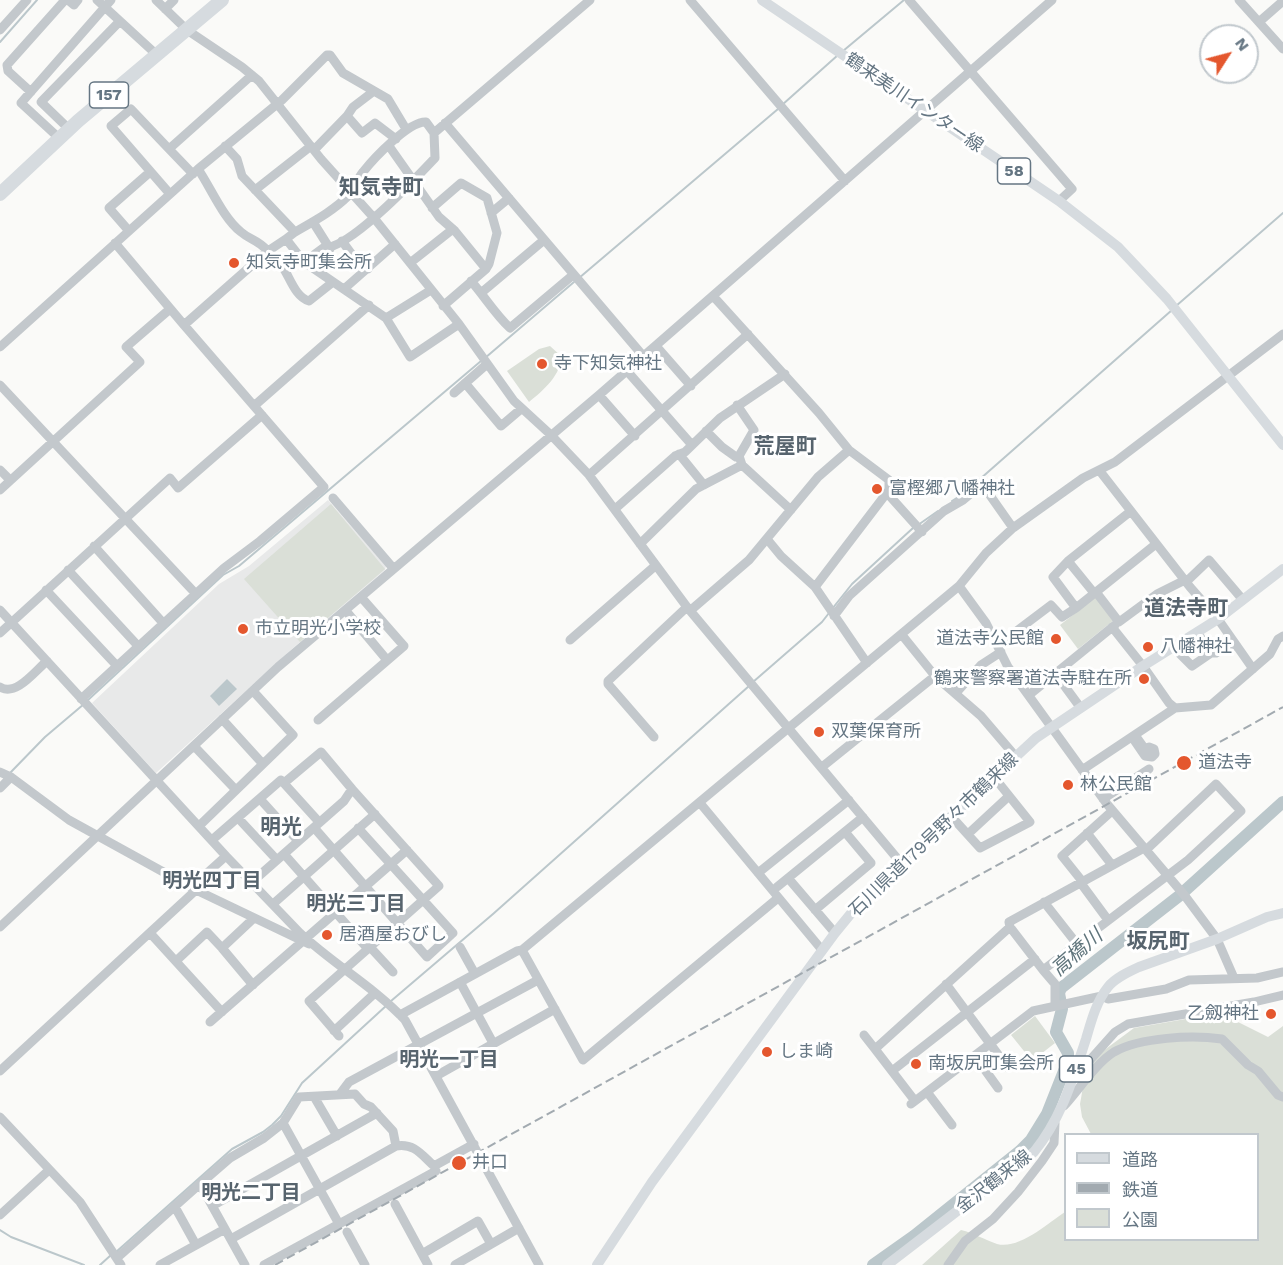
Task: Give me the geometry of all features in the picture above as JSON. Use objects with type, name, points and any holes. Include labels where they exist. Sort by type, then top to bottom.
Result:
[{"type":"highway","name":"157","points":[[0,194],[64,134],[222,0]]},
{"type":"main road","name":"鶴来美川インター線","points":[[762,0],[1059,201],[1118,247],[1169,302],[1283,445]]},
{"type":"main road","name":"石川県道179号野々市鶴来線","points":[[597,1265],[652,1182],[822,950],[859,904],[951,816],[1051,726],[1218,619],[1281,574]]},
{"type":"main road","name":"金沢鶴来線","points":[[887,1265],[1034,1152],[1055,1123],[1062,1108],[1102,996],[1108,987],[1128,972],[1217,939],[1267,917],[1283,913]]},
{"type":"street","points":[[0,30],[27,0]]},
{"type":"street","points":[[31,92],[8,71],[7,65],[66,0],[74,4],[78,0]]},
{"type":"street","points":[[97,0],[108,4],[120,21],[157,56]]},
{"type":"street","points":[[156,0],[187,30],[252,75],[277,102],[459,324],[521,409],[551,435],[589,475],[655,566],[901,863]]},
{"type":"street","points":[[165,9],[174,0]]},
{"type":"street","points":[[434,133],[590,0]]},
{"type":"street","points":[[690,0],[845,180]]},
{"type":"street","points":[[909,0],[1072,189],[1059,201]]},
{"type":"street","points":[[0,927],[253,691],[393,568],[644,357],[1052,0]]},
{"type":"street","points":[[1239,0],[1283,49]]},
{"type":"street","points":[[1259,22],[1283,1]]},
{"type":"street","points":[[64,134],[21,104],[108,4]]},
{"type":"street","points":[[64,134],[42,102],[120,21]]},
{"type":"street","points":[[0,347],[327,55],[330,55],[344,73],[388,99],[406,129]]},
{"type":"street","points":[[169,149],[252,75]]},
{"type":"street","points":[[255,190],[313,148],[347,116],[353,107],[374,91]]},
{"type":"street","points":[[170,194],[111,126],[131,108],[169,149],[195,172],[242,234],[260,242],[282,266],[304,300],[309,301],[333,282]]},
{"type":"street","points":[[347,116],[362,133],[375,123],[392,142],[432,208],[453,229],[486,269]]},
{"type":"street","points":[[184,325],[268,251],[313,222],[351,193],[363,172],[406,129],[419,122],[426,122],[434,133],[435,158],[387,208],[330,249],[323,248],[304,262]]},
{"type":"street","points":[[446,123],[644,357]]},
{"type":"street","points":[[225,146],[237,159],[242,176],[295,232]]},
{"type":"street","points":[[129,231],[109,208],[150,172]]},
{"type":"street","points":[[432,208],[461,183],[487,198],[497,233],[486,269],[443,306]]},
{"type":"street","points":[[491,213],[509,198]]},
{"type":"street","points":[[313,222],[330,249]]},
{"type":"street","points":[[410,263],[453,229]]},
{"type":"street","points":[[286,239],[304,262],[386,318],[410,357],[459,324]]},
{"type":"street","points":[[482,293],[544,240]]},
{"type":"street","points":[[342,241],[353,256],[368,269]]},
{"type":"street","points":[[83,702],[224,568],[324,487],[115,243]]},
{"type":"street","points":[[344,289],[394,244]]},
{"type":"street","points":[[471,281],[510,328],[576,278]]},
{"type":"street","points":[[386,318],[431,290]]},
{"type":"street","points":[[713,296],[785,374],[849,450],[889,480],[887,493],[815,587]]},
{"type":"street","points":[[254,406],[369,305]]},
{"type":"street","points":[[0,490],[141,362],[126,346],[170,309]]},
{"type":"street","points":[[589,475],[748,334]]},
{"type":"street","points":[[400,1015],[522,950],[902,635],[959,586],[986,553],[1013,528],[1083,478],[1115,462],[1283,334]]},
{"type":"street","points":[[656,346],[691,386]]},
{"type":"street","points":[[454,393],[485,360]]},
{"type":"street","points":[[627,371],[692,445]]},
{"type":"street","points":[[615,509],[692,445],[720,418],[785,374]]},
{"type":"street","points":[[465,383],[501,426],[521,409]]},
{"type":"street","points":[[0,385],[196,594]]},
{"type":"street","points":[[599,395],[635,436]]},
{"type":"street","points":[[640,544],[696,489],[740,460],[754,430],[737,405]]},
{"type":"street","points":[[0,633],[170,478],[178,488],[261,415]]},
{"type":"street","points":[[706,431],[740,460],[790,510]]},
{"type":"street","points":[[654,736],[608,684],[608,681],[689,608],[749,560],[818,477],[849,450]]},
{"type":"street","points":[[679,454],[704,485]]},
{"type":"street","points":[[0,470],[10,480]]},
{"type":"street","points":[[1099,470],[1186,582],[1218,619],[1253,669]]},
{"type":"street","points":[[832,612],[919,529],[963,500],[982,484],[1013,528]]},
{"type":"street","points":[[887,493],[919,529]]},
{"type":"street","points":[[333,498],[393,568]]},
{"type":"street","points":[[1076,608],[1053,577],[1068,561],[1131,511]]},
{"type":"street","points":[[767,539],[792,567],[804,575],[815,587],[867,663]]},
{"type":"street","points":[[956,693],[981,665],[1051,605],[1062,618],[1156,543]]},
{"type":"street","points":[[94,546],[165,624]]},
{"type":"street","points":[[1029,695],[1158,594],[1183,581],[1186,582],[1209,560],[1243,600]]},
{"type":"street","points":[[1068,561],[1095,593],[1168,703],[1175,708]]},
{"type":"street","points":[[570,640],[655,566]]},
{"type":"street","points":[[68,570],[139,647]]},
{"type":"street","points":[[959,586],[986,623],[1008,667],[1103,799],[1182,893],[1217,939],[1234,978]]},
{"type":"street","points":[[46,590],[118,667]]},
{"type":"street","points":[[318,720],[404,646],[361,597]]},
{"type":"street","points":[[0,610],[307,942]]},
{"type":"street","points":[[346,611],[387,660]]},
{"type":"street","points":[[1197,632],[1211,653]]},
{"type":"street","points":[[902,635],[935,676],[981,716],[1016,757]]},
{"type":"street","points":[[1082,770],[1175,708],[1211,705],[1270,654],[1278,639],[1283,636]]},
{"type":"street","points":[[1173,647],[1192,666],[1211,653],[1237,646]]},
{"type":"street","points":[[0,687],[5,690],[15,689],[47,661]]},
{"type":"street","points":[[1055,673],[1080,707]]},
{"type":"street","points":[[822,767],[935,676]]},
{"type":"street","points":[[199,826],[293,735],[253,691]]},
{"type":"street","points":[[222,719],[262,763]]},
{"type":"street","points":[[194,746],[235,789]]},
{"type":"street","points":[[284,783],[321,752],[439,886],[309,1001],[337,1033],[375,993]]},
{"type":"street","points":[[1103,799],[1149,769]]},
{"type":"street","points":[[0,788],[6,775],[69,820],[254,918],[307,942],[388,1004],[400,1015],[418,1044],[539,1265]]},
{"type":"street","points":[[951,816],[980,848],[1030,822],[994,777]]},
{"type":"street","points":[[212,840],[281,780],[333,850],[427,957],[453,933],[358,828]]},
{"type":"street","points":[[1043,970],[1188,860],[1241,811],[1216,784],[1145,849],[1009,922],[1010,927],[1043,970],[1055,984],[1059,1004]]},
{"type":"street","points":[[252,882],[298,841],[318,827],[344,801],[352,789]]},
{"type":"street","points":[[968,834],[1010,796]]},
{"type":"street","points":[[260,799],[298,841]]},
{"type":"street","points":[[758,873],[849,800]]},
{"type":"street","points":[[700,803],[822,950]]},
{"type":"street","points":[[1108,920],[1062,856],[1112,811]]},
{"type":"street","points":[[273,904],[375,814]]},
{"type":"street","points":[[777,887],[863,817]]},
{"type":"street","points":[[238,818],[304,876],[393,972]]},
{"type":"street","points":[[815,910],[871,863],[845,832]]},
{"type":"street","points":[[1087,833],[1112,866]]},
{"type":"street","points":[[210,1022],[253,984],[307,942],[407,850]]},
{"type":"street","points":[[0,1071],[150,933],[226,856]]},
{"type":"street","points":[[788,878],[835,933]]},
{"type":"street","points":[[522,950],[583,1060],[777,898]]},
{"type":"street","points":[[1044,902],[1077,944]]},
{"type":"street","points":[[222,948],[254,918]]},
{"type":"street","points":[[875,1049],[1010,927]]},
{"type":"street","points":[[176,961],[207,932],[253,984]]},
{"type":"street","points":[[150,933],[222,1012]]},
{"type":"street","points":[[460,947],[475,974]]},
{"type":"street","points":[[892,1071],[1035,959]]},
{"type":"street","points":[[864,1035],[913,1102],[1033,1011],[1102,996],[1107,999],[1166,989],[1189,980],[1257,978],[1283,972]]},
{"type":"street","points":[[340,1094],[349,1082],[538,980]]},
{"type":"street","points":[[460,982],[493,1043]]},
{"type":"street","points":[[946,984],[1008,1068]]},
{"type":"street","points":[[1076,1067],[1090,1060],[1115,1032],[1128,1024],[1283,995]]},
{"type":"street","points":[[436,1076],[555,1010]]},
{"type":"street","points":[[1062,1108],[1113,1053],[1142,1041],[1158,1040],[1222,1039],[1248,1065],[1258,1071],[1278,1095],[1283,1097]]},
{"type":"street","points":[[975,1056],[998,1088]]},
{"type":"street","points":[[927,1092],[952,1125]]},
{"type":"street","points":[[0,1117],[80,1202],[116,1257],[231,1158],[284,1123],[299,1096],[355,1094],[393,1131],[396,1146]]},
{"type":"street","points":[[319,1096],[316,1100],[337,1136]]},
{"type":"street","points":[[212,1206],[377,1113]]},
{"type":"street","points":[[284,1123],[339,1224]]},
{"type":"street","points":[[948,1265],[965,1241],[993,1219],[1042,1161],[1054,1143],[1055,1123]]},
{"type":"street","points":[[434,1166],[474,1144]]},
{"type":"street","points":[[231,1239],[396,1146],[412,1147],[434,1166],[436,1171],[264,1265]]},
{"type":"street","points":[[0,1215],[49,1170]]},
{"type":"street","points":[[200,1184],[245,1265]]},
{"type":"street","points":[[395,1204],[428,1265]]},
{"type":"street","points":[[175,1207],[196,1245]]},
{"type":"street","points":[[422,1254],[478,1221],[491,1244]]},
{"type":"street","points":[[455,1265],[519,1228]]},
{"type":"street","points":[[160,1265],[225,1229]]},
{"type":"street","points":[[347,1232],[365,1265]]},
{"type":"shaded area","name":"市立明光小学校","points":[[328,500],[386,566],[385,570],[293,648],[156,773],[92,703],[219,584],[249,566]]},
{"type":"shaded area","points":[[227,679],[237,689],[219,706],[210,696]]},
{"type":"green space","points":[[550,346],[561,356],[558,369],[546,387],[529,402],[507,371],[539,349]]},
{"type":"green space","points":[[331,504],[385,569],[300,642],[244,579]]},
{"type":"green space","points":[[1096,597],[1114,620],[1078,649],[1060,625]]},
{"type":"green space","points":[[1220,1013],[1268,1037],[1283,1026],[1283,1265],[922,1265],[961,1230],[997,1244],[1006,1245],[1033,1234],[1064,1213],[1064,1241],[1259,1241],[1259,1133],[1090,1133],[1082,1117],[1080,1104],[1086,1070],[1099,1054],[1134,1028]]},
{"type":"green space","points":[[1035,1016],[1055,1043],[1032,1061],[1011,1035]]},
{"type":"waterway","points":[[0,42],[37,0]]},
{"type":"waterway","points":[[843,51],[904,0]]},
{"type":"waterway","points":[[782,105],[838,55]]},
{"type":"waterway","points":[[579,278],[778,109]]},
{"type":"waterway","points":[[1176,306],[1283,213]]},
{"type":"waterway","points":[[485,358],[574,282]]},
{"type":"waterway","points":[[952,501],[963,494],[1172,310]]},
{"type":"waterway","points":[[88,700],[223,575],[239,566],[481,361]]},
{"type":"waterway","points":[[918,525],[938,511]]},
{"type":"waterway","points":[[832,609],[852,584],[913,528]]},
{"type":"waterway","points":[[753,682],[822,622],[829,613]]},
{"type":"waterway","points":[[391,1001],[493,914],[749,686]]},
{"type":"waterway","points":[[9,774],[45,737],[84,704]]},
{"type":"waterway","name":"高橋川","points":[[873,1265],[914,1236],[1031,1140],[1047,1114],[1068,1061],[1068,1053],[1056,1032],[1062,1009],[1059,993],[1061,988],[1179,896],[1283,802]]},
{"type":"waterway","points":[[116,1252],[232,1149],[272,1125],[281,1116],[302,1083],[387,1005]]},
{"type":"waterway","points":[[0,1230],[11,1237],[84,1265]]},
{"type":"waterway","points":[[100,1265],[111,1255]]},
{"type":"railway","points":[[275,1265],[1283,707]]},
{"type":"place","name":"知気寺町集会所","points":[[234,263]]},
{"type":"place","name":"寺下知気神社","points":[[542,364]]},
{"type":"place","name":"富樫郷八幡神社","points":[[877,489]]},
{"type":"place","name":"市立明光小学校","points":[[243,629]]},
{"type":"place","name":"道法寺公民館","points":[[1056,639]]},
{"type":"place","name":"八幡神社","points":[[1148,647]]},
{"type":"place","name":"鶴来警察署道法寺駐在所","points":[[1144,679]]},
{"type":"place","name":"双葉保育所","points":[[819,732]]},
{"type":"place","name":"道法寺","points":[[1184,763]]},
{"type":"place","name":"林公民館","points":[[1068,785]]},
{"type":"place","name":"居酒屋おびし","points":[[327,935]]},
{"type":"place","name":"乙劔神社","points":[[1271,1014]]},
{"type":"place","name":"しま崎","points":[[767,1052]]},
{"type":"place","name":"南坂尻町集会所","points":[[916,1064]]},
{"type":"place","name":"井口","points":[[459,1163]]},
{"type":"district","name":"知気寺町","points":[[381,188]]},
{"type":"district","name":"荒屋町","points":[[785,447]]},
{"type":"district","name":"道法寺町","points":[[1186,609]]},
{"type":"district","name":"明光","points":[[281,828]]},
{"type":"district","name":"明光四丁目","points":[[212,881]]},
{"type":"district","name":"明光三丁目","points":[[356,904]]},
{"type":"district","name":"坂尻町","points":[[1158,942]]},
{"type":"district","name":"明光一丁目","points":[[449,1060]]},
{"type":"district","name":"明光二丁目","points":[[251,1193]]}]
